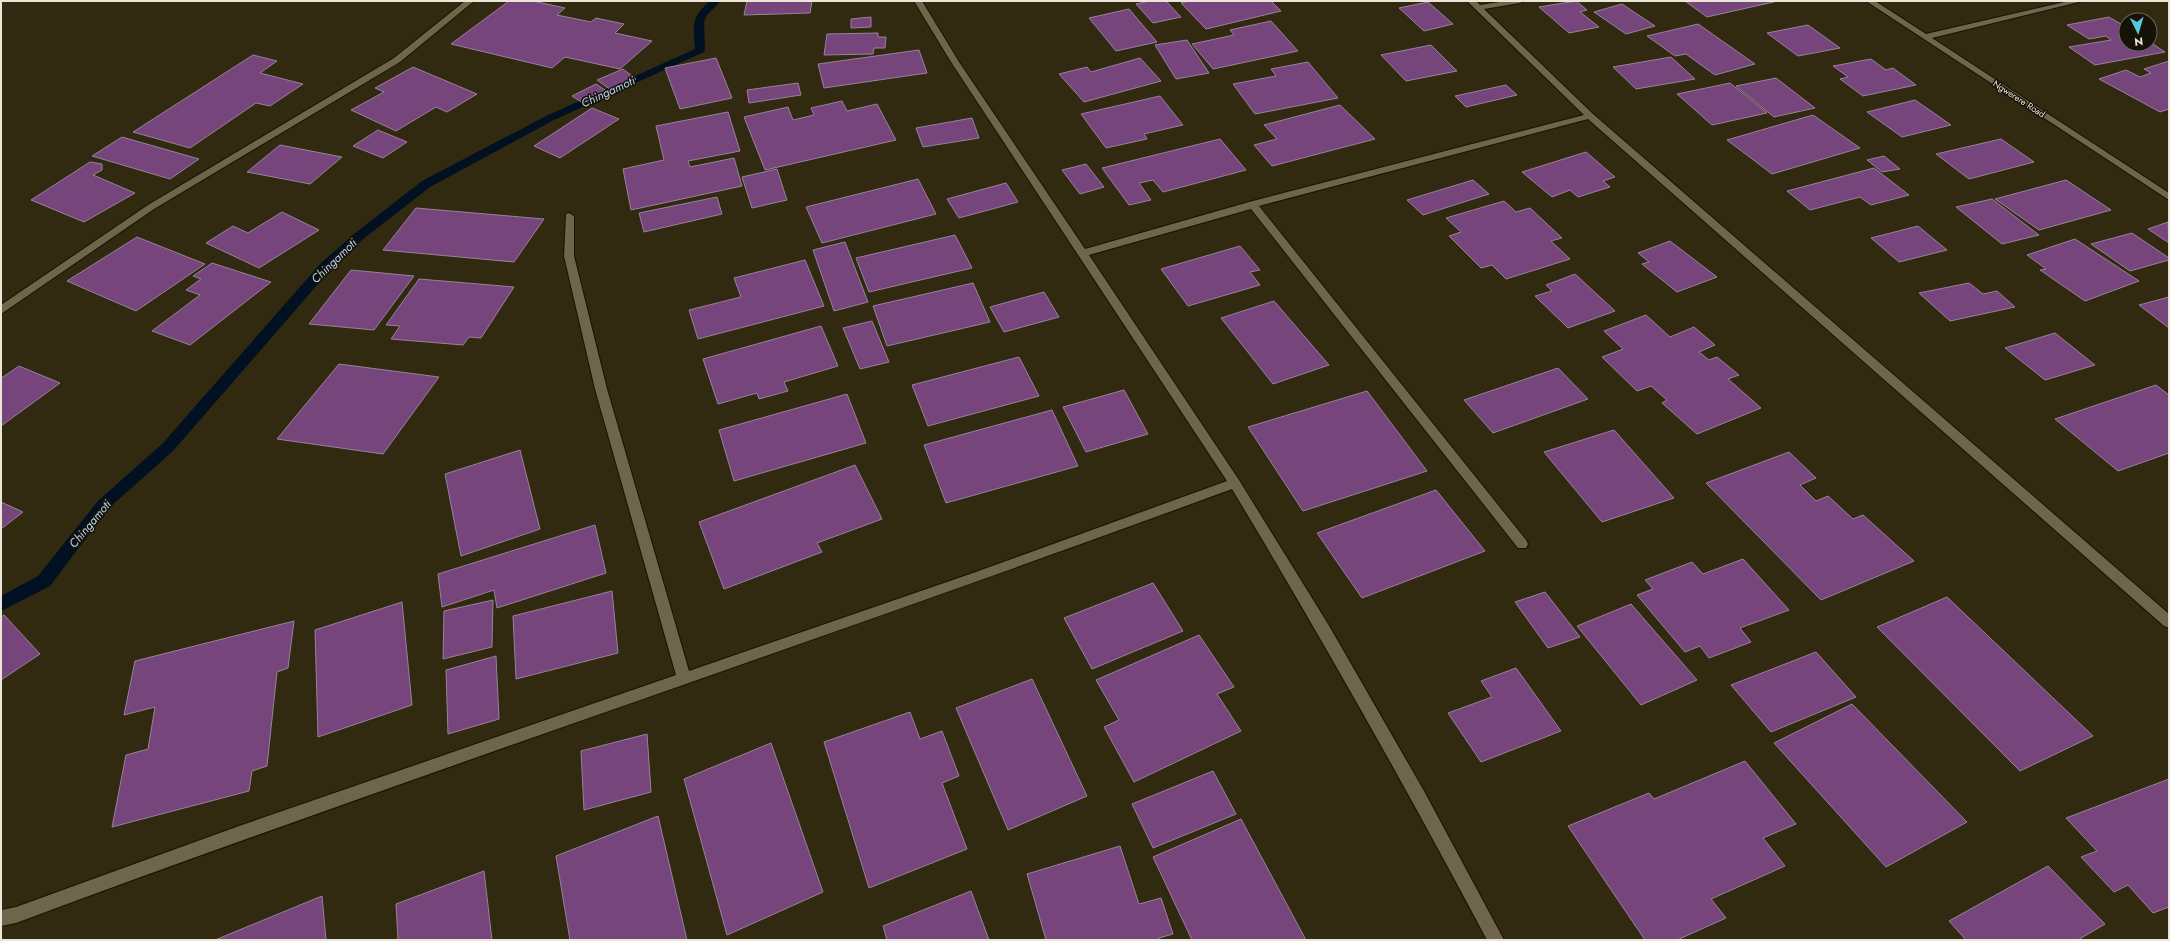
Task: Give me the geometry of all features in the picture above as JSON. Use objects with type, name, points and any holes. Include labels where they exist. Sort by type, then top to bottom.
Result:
[{"type":"street","points":[[1,310],[151,207],[397,60],[470,1]]},
{"type":"street","points":[[918,1],[955,62],[1235,483],[1323,628],[1418,796],[1496,940]]},
{"type":"street","points":[[1475,4],[1520,1]]},
{"type":"street","name":"Ngwerere Road","points":[[1870,1],[2169,197]]},
{"type":"street","points":[[1925,37],[2079,1]]},
{"type":"street","points":[[1475,4],[1590,116],[2169,622]]},
{"type":"street","points":[[1083,253],[1252,204],[1500,137],[1590,116]]},
{"type":"street","points":[[1252,204],[1522,544]]},
{"type":"street","points":[[569,216],[569,256],[601,389],[684,678]]},
{"type":"street","points":[[1,918],[16,915],[238,833],[978,577],[1235,483]]},
{"type":"building","points":[[509,1],[533,1],[565,8],[557,15],[591,22],[596,18],[624,24],[615,33],[652,41],[620,69],[565,57],[552,68],[451,44]]},
{"type":"building","points":[[747,1],[812,1],[810,13],[744,15]]},
{"type":"building","points":[[1150,1],[1166,1],[1181,17],[1153,23],[1136,4]]},
{"type":"building","points":[[1189,1],[1271,1],[1281,11],[1206,29],[1181,3]]},
{"type":"building","points":[[1576,1],[1587,10],[1580,12],[1599,27],[1569,33],[1539,7]]},
{"type":"building","points":[[1685,1],[1778,1],[1707,17]]},
{"type":"building","points":[[1428,2],[1453,24],[1424,31],[1399,8]]},
{"type":"building","points":[[1622,4],[1655,26],[1626,34],[1594,12]]},
{"type":"building","points":[[1129,9],[1157,42],[1116,51],[1089,18]]},
{"type":"building","points":[[871,17],[871,27],[851,28],[851,19]]},
{"type":"building","points":[[2109,17],[2118,22],[2118,52],[2158,52],[2158,47],[2165,52],[2095,65],[2069,47],[2111,40],[2106,36],[2089,39],[2067,25]]},
{"type":"building","points":[[1271,21],[1298,51],[1213,69],[1192,44],[1234,35],[1230,30]]},
{"type":"building","points":[[1698,24],[1755,64],[1715,75],[1686,54],[1675,56],[1647,36]]},
{"type":"building","points":[[1808,25],[1840,48],[1798,56],[1767,33]]},
{"type":"building","points":[[878,33],[878,37],[886,37],[885,48],[874,48],[873,54],[824,55],[827,34]]},
{"type":"building","points":[[1187,40],[1209,73],[1176,79],[1155,45]]},
{"type":"building","points":[[1431,45],[1457,71],[1406,81],[1381,55]]},
{"type":"building","points":[[919,50],[927,73],[824,88],[818,64]]},
{"type":"building","points":[[253,55],[277,61],[260,73],[303,84],[270,106],[256,103],[190,148],[133,132]]},
{"type":"building","points":[[1671,57],[1695,79],[1636,89],[1613,67]]},
{"type":"building","points":[[716,58],[732,98],[680,109],[665,68]]},
{"type":"building","points":[[1140,58],[1161,81],[1084,102],[1059,74],[1087,67],[1091,72]]},
{"type":"building","points":[[1871,59],[1886,70],[1893,68],[1916,85],[1863,96],[1840,79],[1848,77],[1833,66]]},
{"type":"building","points":[[2169,61],[2169,109],[2160,112],[2099,79],[2126,70],[2140,77],[2151,73],[2144,69]]},
{"type":"building","points":[[1308,62],[1338,98],[1255,114],[1233,84],[1276,76],[1271,69]]},
{"type":"building","points":[[413,67],[477,94],[447,112],[436,107],[396,131],[351,110],[384,92],[375,88]]},
{"type":"building","points":[[623,69],[636,79],[611,90],[597,80]]},
{"type":"building","points":[[1776,78],[1815,108],[1774,117],[1736,86]]},
{"type":"building","points":[[798,83],[801,95],[749,103],[747,90]]},
{"type":"building","points":[[1730,83],[1767,113],[1712,125],[1677,94]]},
{"type":"building","points":[[596,84],[608,92],[583,103],[572,96]]},
{"type":"building","points":[[1506,85],[1517,95],[1466,107],[1455,96]]},
{"type":"building","points":[[1160,96],[1183,125],[1144,134],[1147,139],[1106,148],[1081,114]]},
{"type":"building","points":[[1915,100],[1951,125],[1902,137],[1867,112]]},
{"type":"building","points":[[842,101],[847,111],[877,104],[896,140],[765,170],[744,117],[788,107],[793,120],[814,115],[811,108]]},
{"type":"building","points":[[1340,105],[1375,139],[1272,166],[1254,145],[1277,139],[1264,125]]},
{"type":"building","points":[[592,108],[619,119],[560,158],[534,146]]},
{"type":"building","points":[[728,112],[740,151],[688,161],[690,167],[734,158],[742,186],[631,210],[623,169],[664,160],[656,126]]},
{"type":"building","points":[[1813,115],[1860,148],[1772,174],[1727,140]]},
{"type":"building","points":[[972,118],[979,138],[923,147],[916,128]]},
{"type":"building","points":[[378,130],[407,142],[383,158],[353,146]]},
{"type":"building","points":[[122,137],[199,159],[170,179],[92,156]]},
{"type":"building","points":[[1220,139],[1246,170],[1163,192],[1153,180],[1139,183],[1151,200],[1129,205],[1102,168]]},
{"type":"building","points":[[2001,139],[2034,162],[1969,179],[1936,154]]},
{"type":"building","points":[[280,145],[342,157],[310,184],[247,172]]},
{"type":"building","points":[[1586,152],[1615,177],[1603,181],[1610,187],[1578,197],[1570,190],[1552,197],[1522,172]]},
{"type":"building","points":[[1884,156],[1900,169],[1882,172],[1867,160]]},
{"type":"building","points":[[90,162],[102,164],[102,170],[93,175],[135,193],[84,222],[31,200]]},
{"type":"building","points":[[1086,164],[1104,187],[1080,194],[1062,170]]},
{"type":"building","points":[[1874,168],[1909,195],[1871,205],[1860,197],[1810,210],[1787,191]]},
{"type":"building","points":[[777,169],[787,200],[752,208],[742,177]]},
{"type":"building","points":[[918,179],[936,214],[822,243],[806,207]]},
{"type":"building","points":[[1473,180],[1489,194],[1423,215],[1407,200]]},
{"type":"building","points":[[2066,180],[2111,210],[2039,230],[1995,199]]},
{"type":"building","points":[[1006,183],[1018,202],[959,218],[947,199]]},
{"type":"building","points":[[717,197],[722,214],[644,232],[639,213]]},
{"type":"building","points":[[1992,199],[2039,235],[2002,244],[1956,207]]},
{"type":"building","points":[[1504,201],[1516,212],[1530,208],[1562,238],[1551,241],[1570,259],[1506,279],[1492,265],[1481,268],[1449,236],[1461,232],[1446,218]]},
{"type":"building","points":[[416,208],[544,219],[514,262],[383,250]]},
{"type":"building","points":[[282,212],[319,230],[259,268],[206,243],[233,226],[248,233]]},
{"type":"building","points":[[2168,222],[2169,243],[2148,229]]},
{"type":"building","points":[[1918,226],[1947,250],[1899,262],[1871,238]]},
{"type":"building","points":[[2132,233],[2169,258],[2169,260],[2130,271],[2091,244]]},
{"type":"building","points":[[955,235],[972,268],[869,292],[856,258]]},
{"type":"building","points":[[137,237],[205,264],[136,311],[67,281]]},
{"type":"building","points":[[2075,239],[2139,281],[2085,301],[2040,270],[2046,269],[2027,255]]},
{"type":"building","points":[[1670,241],[1717,277],[1677,292],[1642,264],[1649,262],[1638,253]]},
{"type":"building","points":[[845,242],[868,302],[834,311],[813,250]]},
{"type":"building","points":[[1240,246],[1260,270],[1250,272],[1260,285],[1188,306],[1161,269]]},
{"type":"building","points":[[805,260],[824,306],[698,339],[689,310],[741,297],[734,278]]},
{"type":"building","points":[[212,263],[271,282],[190,345],[152,331],[200,295],[186,290],[201,279],[193,276]]},
{"type":"building","points":[[351,270],[414,276],[374,330],[309,324]]},
{"type":"building","points":[[1575,274],[1615,311],[1568,328],[1535,296],[1552,291],[1546,285]]},
{"type":"building","points":[[419,279],[514,287],[481,338],[469,337],[463,345],[391,339],[400,326],[386,325]]},
{"type":"building","points":[[973,283],[990,322],[887,346],[873,306]]},
{"type":"building","points":[[1969,283],[1983,294],[1997,291],[2015,307],[1950,321],[1919,293]]},
{"type":"building","points":[[1044,292],[1059,317],[1004,332],[990,307]]},
{"type":"building","points":[[2169,297],[2169,328],[2139,305]]},
{"type":"building","points":[[1274,301],[1329,365],[1273,384],[1221,318]]},
{"type":"building","points":[[1646,315],[1670,337],[1694,327],[1715,345],[1699,352],[1709,360],[1717,357],[1739,375],[1728,379],[1761,408],[1697,434],[1662,403],[1667,400],[1651,386],[1637,391],[1602,357],[1623,349],[1604,331]]},
{"type":"building","points":[[872,321],[889,362],[860,369],[843,328]]},
{"type":"building","points":[[821,326],[838,366],[784,382],[788,391],[759,399],[757,393],[718,404],[703,359]]},
{"type":"building","points":[[2055,333],[2095,365],[2045,380],[2005,348]]},
{"type":"building","points":[[1019,357],[1039,396],[928,426],[912,385]]},
{"type":"building","points":[[339,364],[439,377],[383,454],[277,439]]},
{"type":"building","points":[[19,366],[60,383],[1,426],[1,377]]},
{"type":"building","points":[[1558,368],[1588,399],[1493,433],[1464,400]]},
{"type":"building","points":[[2156,385],[2169,395],[2169,453],[2118,471],[2055,419]]},
{"type":"building","points":[[1124,390],[1148,434],[1086,452],[1063,407]]},
{"type":"building","points":[[1367,391],[1427,471],[1303,511],[1248,427]]},
{"type":"building","points":[[847,394],[866,443],[734,481],[719,430]]},
{"type":"building","points":[[1052,410],[1078,466],[946,503],[924,445]]},
{"type":"building","points":[[1614,430],[1674,498],[1602,522],[1544,452]]},
{"type":"building","points":[[520,450],[540,529],[461,556],[445,474]]},
{"type":"building","points":[[1789,452],[1816,478],[1800,485],[1816,501],[1828,496],[1853,519],[1863,515],[1914,561],[1821,600],[1706,483]]},
{"type":"building","points":[[855,465],[882,519],[817,543],[822,552],[724,589],[699,522]]},
{"type":"building","points":[[1436,490],[1485,551],[1362,598],[1317,533]]},
{"type":"building","points":[[1,502],[23,512],[1,529]]},
{"type":"building","points":[[595,525],[606,573],[497,608],[494,590],[442,607],[438,574]]},
{"type":"building","points":[[1743,559],[1789,610],[1740,628],[1751,642],[1709,658],[1700,646],[1685,652],[1637,595],[1653,589],[1645,580],[1692,562],[1703,574]]},
{"type":"building","points":[[1153,583],[1183,631],[1092,669],[1064,618]]},
{"type":"building","points":[[612,591],[618,653],[516,679],[513,616]]},
{"type":"building","points":[[1545,592],[1580,637],[1548,648],[1515,602]]},
{"type":"building","points":[[1947,597],[2093,736],[2020,771],[1877,627]]},
{"type":"building","points":[[493,600],[492,647],[443,659],[444,611]]},
{"type":"building","points":[[402,602],[412,705],[318,737],[315,630]]},
{"type":"building","points":[[1631,604],[1697,680],[1641,705],[1577,626]]},
{"type":"building","points":[[4,615],[40,654],[1,680],[1,617]]},
{"type":"building","points":[[294,621],[288,668],[277,672],[267,766],[252,771],[249,791],[112,827],[126,755],[148,749],[155,707],[124,715],[135,661]]},
{"type":"building","points":[[1199,635],[1234,687],[1217,694],[1241,731],[1134,782],[1104,727],[1119,720],[1096,680]]},
{"type":"building","points":[[1816,652],[1856,697],[1771,732],[1731,685]]},
{"type":"building","points":[[496,656],[499,719],[448,734],[446,670]]},
{"type":"building","points":[[1516,668],[1561,731],[1481,762],[1448,713],[1492,697],[1481,681]]},
{"type":"building","points":[[1032,679],[1087,796],[1008,830],[956,708]]},
{"type":"building","points":[[1852,704],[1967,822],[1886,867],[1774,743]]},
{"type":"building","points":[[910,712],[920,739],[942,731],[959,776],[942,783],[967,849],[869,888],[824,742]]},
{"type":"building","points":[[647,734],[651,792],[584,810],[581,751]]},
{"type":"building","points":[[771,743],[823,892],[727,935],[684,779]]},
{"type":"building","points":[[1745,761],[1796,824],[1763,838],[1785,866],[1711,899],[1726,918],[1677,940],[1645,940],[1568,826],[1649,793],[1654,799]]},
{"type":"building","points":[[1213,771],[1236,814],[1153,848],[1132,804]]},
{"type":"building","points":[[2169,779],[2169,907],[2153,913],[2128,885],[2114,892],[2081,857],[2097,851],[2066,818]]},
{"type":"building","points":[[658,816],[687,940],[570,940],[556,856]]},
{"type":"building","points":[[1241,819],[1306,940],[1192,940],[1153,857]]},
{"type":"building","points":[[1120,846],[1139,904],[1161,898],[1173,934],[1159,938],[1159,940],[1046,940],[1027,874]]},
{"type":"building","points":[[2048,866],[2105,924],[2078,940],[1966,940],[1949,921]]},
{"type":"building","points":[[484,871],[492,940],[398,940],[396,904]]},
{"type":"building","points":[[971,891],[989,940],[887,940],[883,926]]},
{"type":"building","points":[[322,896],[326,940],[215,940]]},
{"type":"waterway","name":"Chingamoti","points":[[1,604],[44,581],[103,505],[168,447],[326,266],[358,237],[426,184],[550,118],[700,50],[698,27],[700,17],[716,1]]}]
